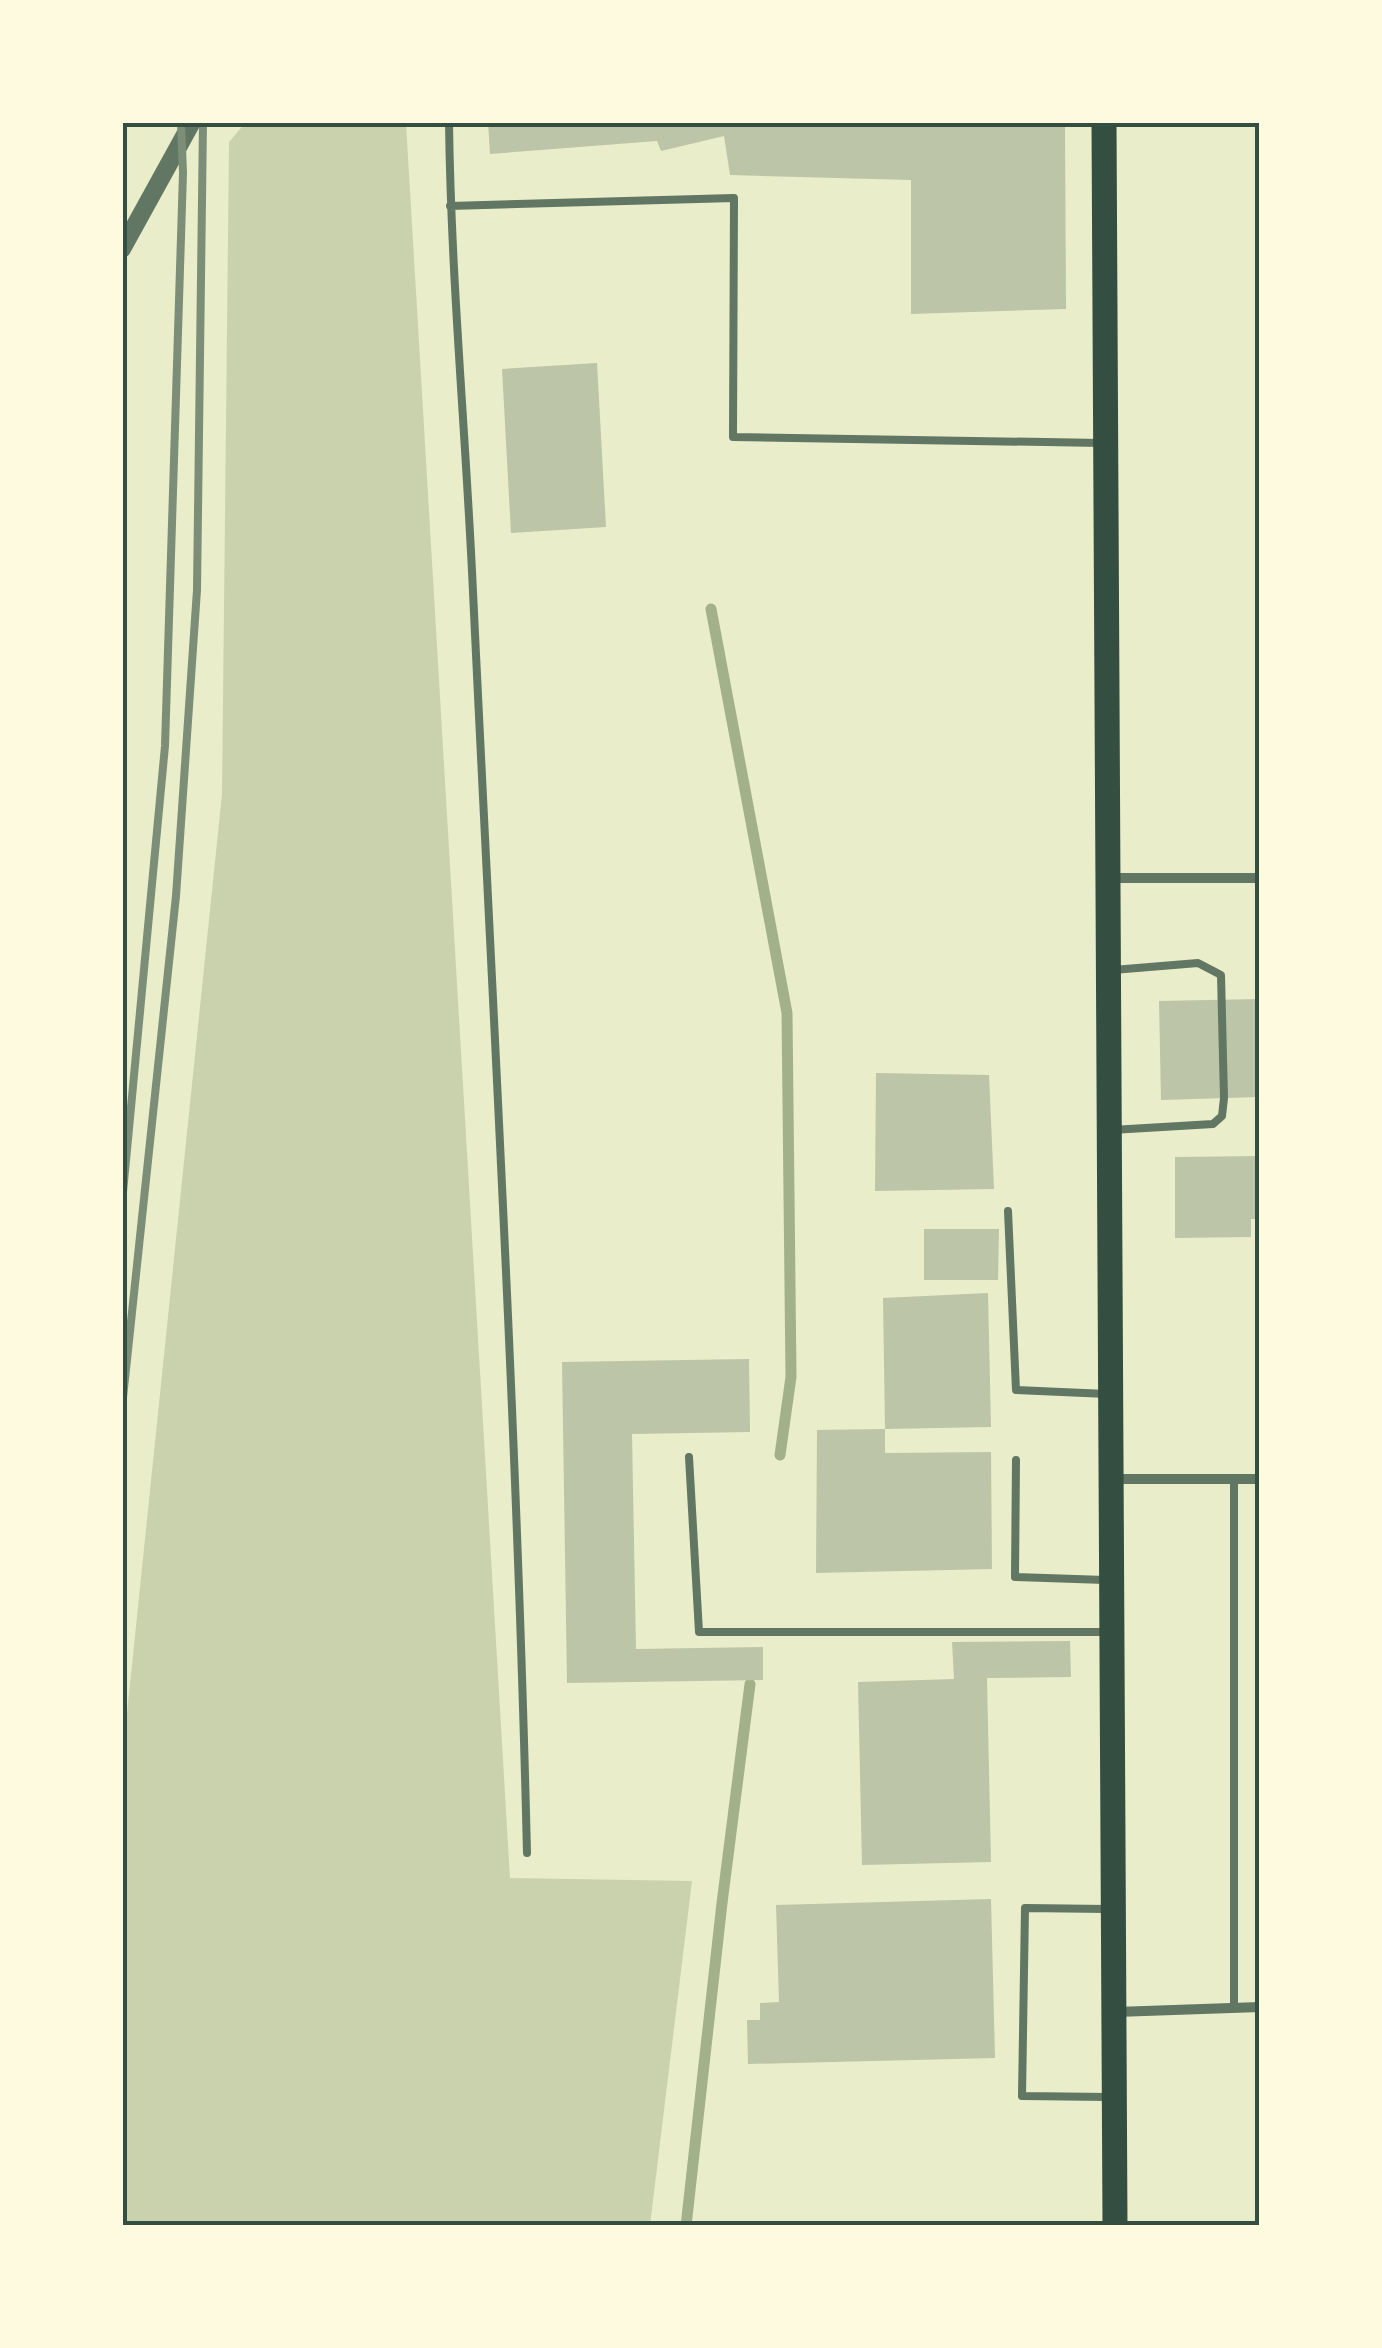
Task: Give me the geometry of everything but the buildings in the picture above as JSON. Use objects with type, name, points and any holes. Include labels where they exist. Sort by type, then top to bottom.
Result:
[{"type":"main road","points":[[1104,122],[1114,2226]]},
{"type":"street","points":[[122,249],[192,122]]},
{"type":"street","points":[[1108,878],[1260,878]]},
{"type":"street","points":[[1109,1479],[1260,1479]]},
{"type":"street","points":[[1112,2012],[1260,2007]]},
{"type":"lane","points":[[449,122],[450,206],[464,403],[520,1550],[527,1853]]},
{"type":"lane","points":[[450,206],[734,198],[732,436],[1106,443]]},
{"type":"lane","points":[[1109,970],[1198,962],[1221,975],[1224,1098],[1222,1116],[1213,1124],[1110,1130]]},
{"type":"lane","points":[[1008,1210],[1016,1390],[1109,1394]]},
{"type":"lane","points":[[689,1457],[698,1632],[1110,1632]]},
{"type":"lane","points":[[1016,1460],[1015,1577],[1110,1580]]},
{"type":"lane","points":[[1234,1479],[1234,2008]]},
{"type":"lane","points":[[1111,1910],[1025,1908],[1022,2096],[1112,2097]]},
{"type":"green space","points":[[246,122],[406,123],[510,1878],[692,1881],[650,2225],[123,2225],[123,1752],[222,794],[229,142]]},
{"type":"waterway","points":[[711,609],[787,1013],[791,1377],[780,1455]]},
{"type":"waterway","points":[[686,2226],[750,1684]]},
{"type":"railway","points":[[122,1203],[165,746],[183,173],[181,122]]},
{"type":"railway","points":[[122,1407],[176,896],[197,590],[203,122]]}]
